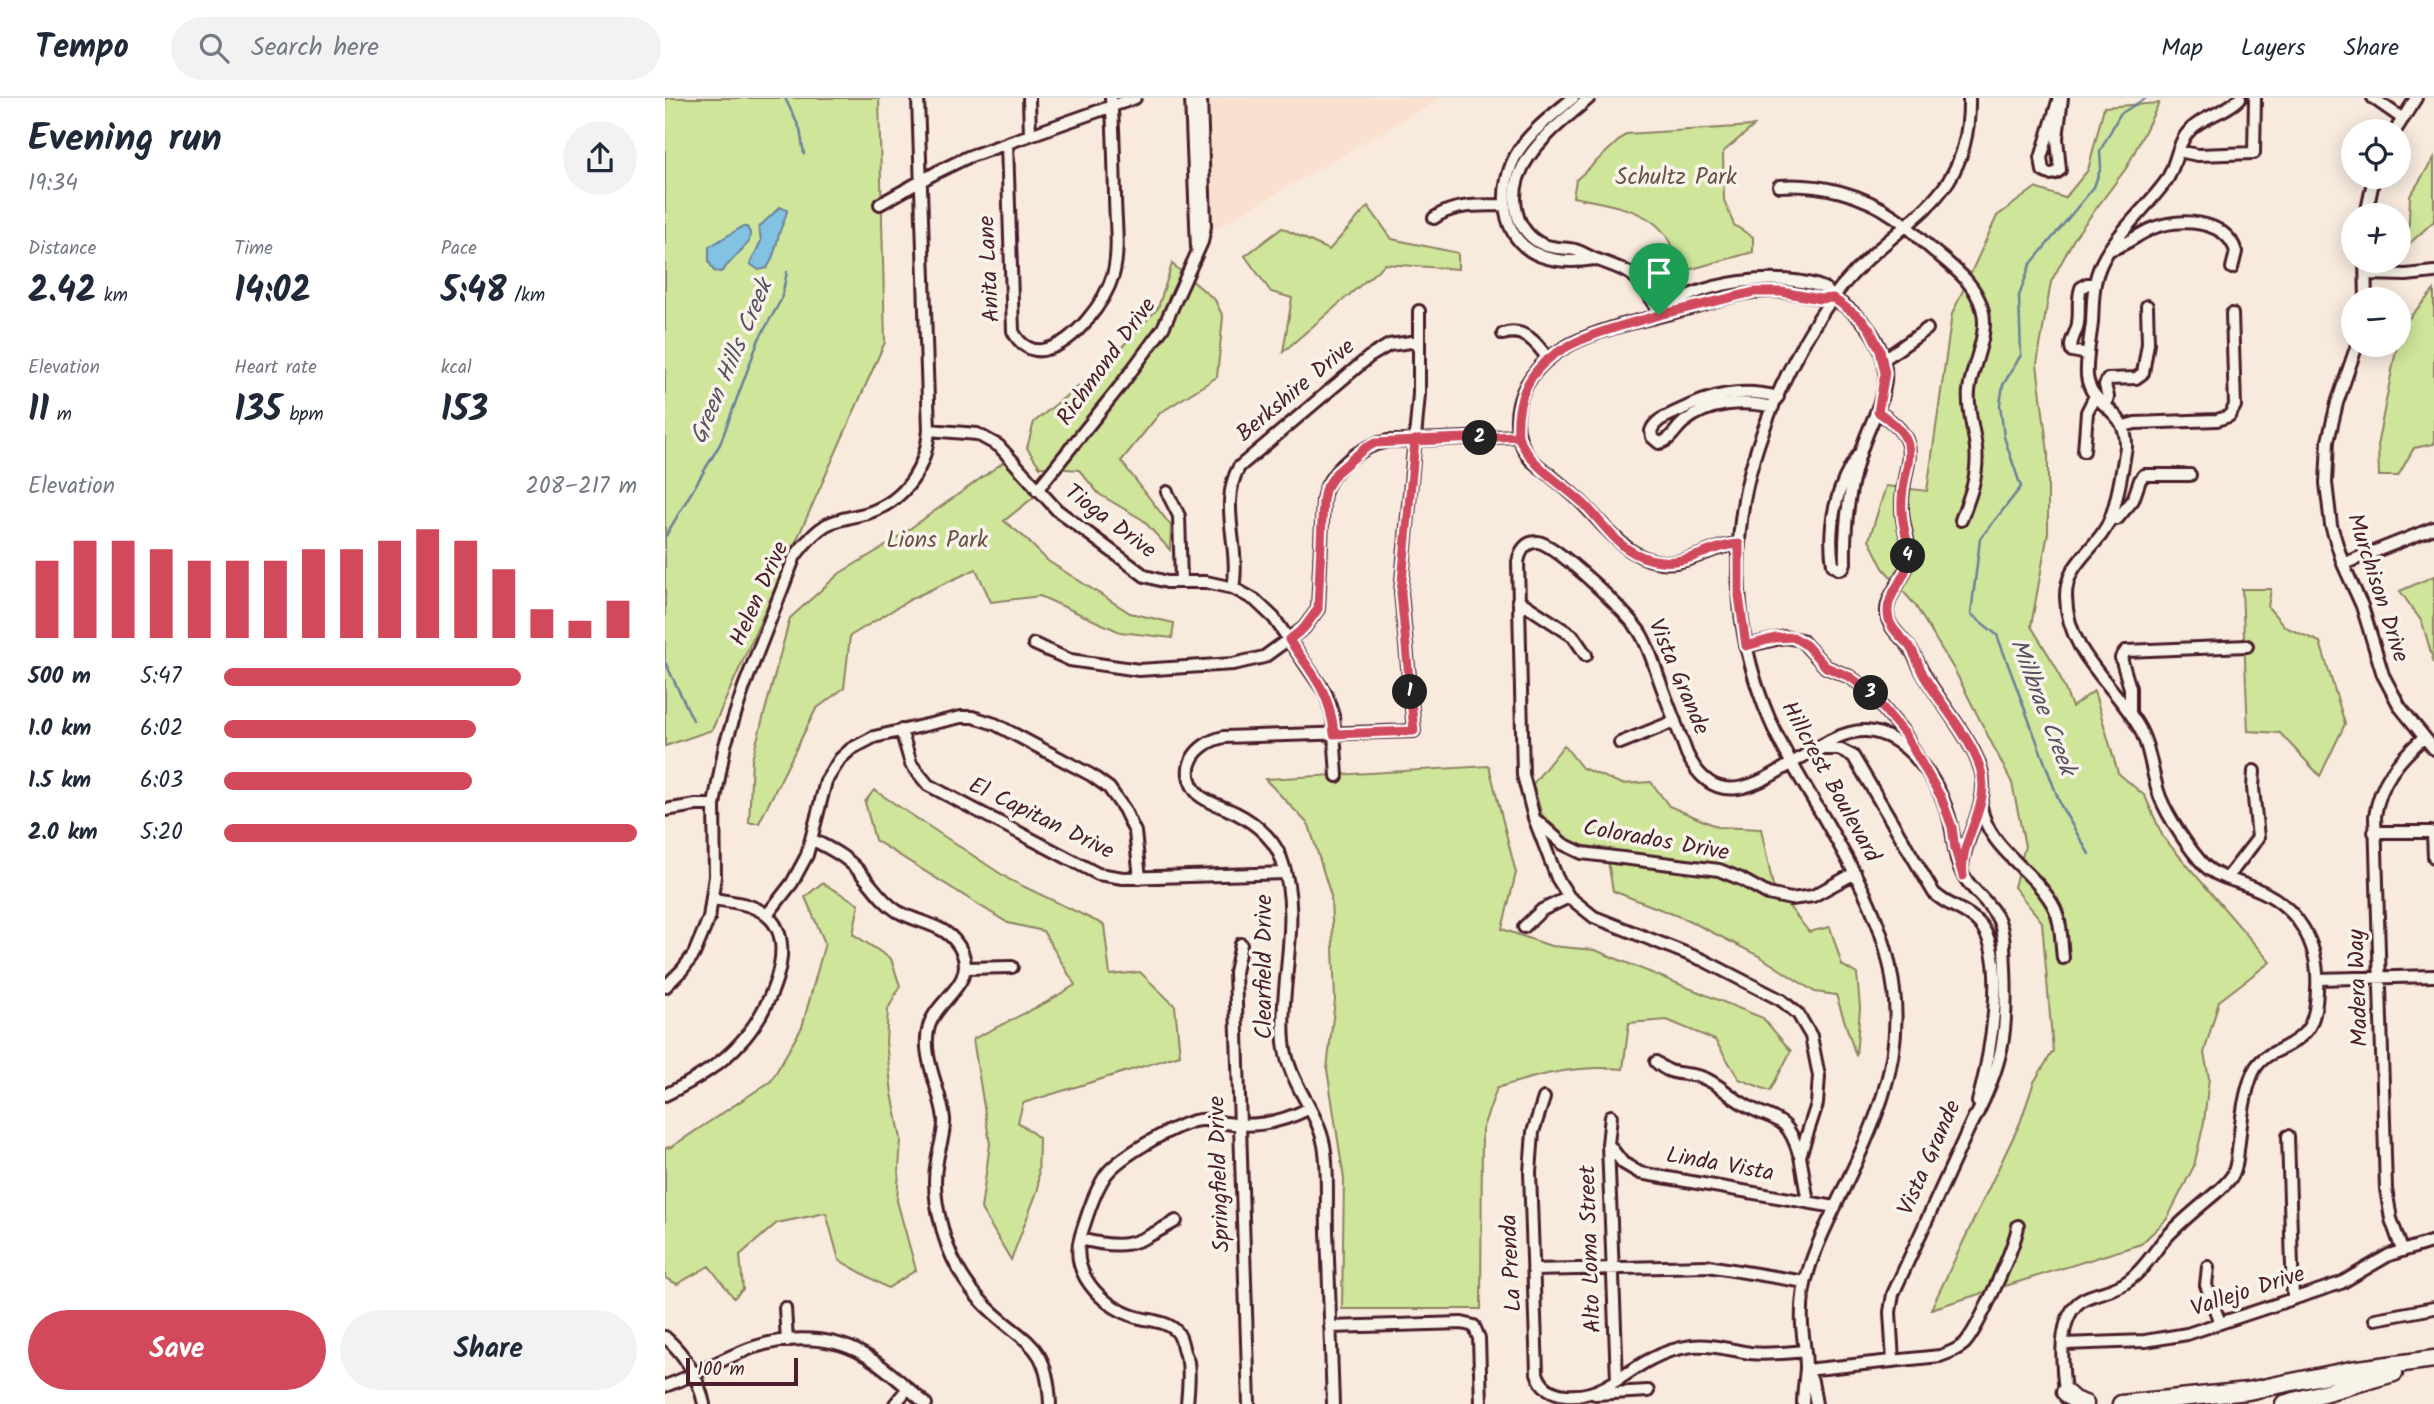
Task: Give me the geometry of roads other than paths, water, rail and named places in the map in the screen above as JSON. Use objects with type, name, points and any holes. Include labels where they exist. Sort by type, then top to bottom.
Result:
[{"type":"highway","points":[[2121,1404],[2248,1391],[2351,1370],[2434,1361]]},
{"type":"highway","points":[[2284,1404],[2434,1361]]},
{"type":"highway","points":[[2066,1398],[2085,1404]]},
{"type":"street","name":"Helen Drive","points":[[665,987],[694,954],[709,918],[713,899],[714,805],[720,765],[730,726],[795,556],[804,544],[827,525],[884,506],[902,492],[917,474],[923,460],[929,430],[918,98]]},
{"type":"street","points":[[1029,98],[1030,135]]},
{"type":"street","points":[[880,204],[968,157],[1111,102],[1135,98]]},
{"type":"street","name":"Richmond Drive","points":[[1191,98],[1197,251]]},
{"type":"street","name":"Richmond Drive","points":[[1037,490],[1163,328],[1197,251],[1205,226],[1201,98]]},
{"type":"street","points":[[1573,98],[1535,132],[1519,151],[1507,176],[1504,205],[1510,228],[1531,251],[1541,256],[1574,262],[1596,259]]},
{"type":"street","points":[[1589,98],[1528,157],[1518,179],[1515,204],[1520,223],[1537,242],[1554,248],[1575,250],[1619,266],[1637,278],[1659,315]]},
{"type":"street","name":"Hillcrest Boulevard","points":[[1803,1404],[1806,1370],[1801,1321],[1805,1282],[1816,1248],[1883,1101],[1895,1036],[1895,997],[1887,947],[1868,897],[1792,763],[1761,697],[1746,646],[1739,596],[1739,544],[1750,475],[1776,402],[1811,329],[1833,298],[1865,262],[1935,199],[1954,174],[1967,136],[1969,98]]},
{"type":"street","points":[[2060,98],[2057,138],[2060,170],[2049,175],[2043,171],[2041,158],[2060,98]]},
{"type":"street","points":[[2066,1398],[2065,1325],[2073,1308],[2089,1297],[2117,1288],[2128,1281],[2164,1240],[2231,1177],[2235,1169],[2252,1074],[2264,1058],[2303,1037],[2315,1007],[2318,979],[2314,950],[2302,923],[2267,894],[2207,867],[2167,812],[2160,798],[2144,736],[2130,713],[2084,656],[2067,613],[2066,586],[2070,573],[2105,530],[2111,518],[2126,447],[2124,426],[2095,396],[2088,379],[2088,354],[2098,272],[2112,249],[2168,178],[2189,130],[2199,122],[2228,109],[2239,98]]},
{"type":"street","points":[[2178,151],[2198,155],[2254,153],[2255,98]]},
{"type":"street","points":[[2373,98],[2403,119],[2416,98]]},
{"type":"street","name":"Anita Lane","points":[[1007,144],[1013,331],[1029,348],[1046,350],[1065,340],[1094,312],[1114,274],[1116,245],[1111,102]]},
{"type":"street","points":[[1779,186],[1803,185],[1844,193],[1870,203],[1906,226],[1973,287],[1984,317],[1969,392],[1977,465],[1972,491],[1961,520]]},
{"type":"street","points":[[1434,218],[1459,206],[1504,205]]},
{"type":"street","points":[[2112,249],[2165,224],[2188,223],[2215,229],[2230,239],[2237,253],[2232,268]]},
{"type":"street","points":[[2365,287],[2366,274],[2406,275],[2434,272]]},
{"type":"street","points":[[2088,354],[2072,351],[2070,344],[2078,324],[2081,288],[2087,284],[2095,284]]},
{"type":"street","points":[[1739,544],[1721,546],[1676,562],[1662,562],[1641,556],[1623,546],[1579,500],[1530,458],[1518,436],[1518,408],[1522,394],[1538,369],[1548,359],[1576,341],[1659,315],[1754,292],[1782,292],[1820,299],[1833,298],[1851,310],[1869,328],[1883,360],[1884,387],[1878,412],[1859,454],[1845,476],[1835,507],[1831,556],[1833,565],[1839,569],[1845,564],[1846,509],[1859,454]]},
{"type":"street","points":[[2106,406],[2108,397],[2105,384],[2108,379],[2136,378],[2143,373],[2148,343],[2147,306]]},
{"type":"street","name":"Clearfield Drive","points":[[1333,1404],[1325,1156],[1320,1133],[1289,1069],[1284,1040],[1289,924],[1285,873],[1275,846],[1256,826],[1200,795],[1189,773],[1195,751],[1204,744],[1224,737],[1414,731],[1401,593],[1419,394],[1419,311]]},
{"type":"street","points":[[2124,426],[2135,423],[2217,420],[2229,416],[2235,406],[2232,314]]},
{"type":"street","points":[[1883,360],[1927,329]]},
{"type":"street","points":[[1503,334],[1516,331],[1524,334],[1538,345],[1548,359]]},
{"type":"street","name":"Berkshire Drive","points":[[1233,588],[1235,559],[1229,501],[1233,477],[1240,467],[1369,357],[1389,345],[1419,341]]},
{"type":"street","name":"Murchison Drive","points":[[2353,357],[2332,421],[2326,463],[2331,525],[2343,564],[2362,606],[2383,675],[2400,707],[2434,750]]},
{"type":"street","points":[[1745,392],[1776,402],[1723,405],[1685,421],[1665,442],[1659,443],[1652,437],[1651,431],[1657,421],[1709,397],[1745,392]]},
{"type":"street","points":[[2084,451],[2087,412],[2095,396]]},
{"type":"street","points":[[1878,412],[1904,433],[1909,454],[1902,510],[1908,563],[1900,584],[1891,597],[1887,609],[1888,618],[1909,646],[1924,676],[1977,759],[1983,783],[1981,806],[1963,858],[1963,876]]},
{"type":"street","name":"Tioga Drive","points":[[929,430],[964,431],[989,440],[1008,454],[1037,490],[1066,518],[1145,576],[1155,580],[1206,582],[1233,588],[1265,608],[1326,694],[1333,716],[1337,776]]},
{"type":"street","points":[[1034,644],[1070,660],[1139,670],[1243,663],[1263,657],[1304,628],[1318,609],[1323,500],[1329,481],[1364,449],[1375,443],[1518,436]]},
{"type":"street","points":[[2111,518],[2117,519],[2128,506],[2144,475],[2190,475]]},
{"type":"street","points":[[1167,492],[1179,516],[1181,582]]},
{"type":"street","points":[[2343,564],[2434,528]]},
{"type":"street","name":"Vista Grande","points":[[1808,1202],[1800,1156],[1817,1104],[1819,1076],[1811,1036],[1798,1014],[1781,1000],[1703,960],[1603,922],[1585,912],[1569,897],[1557,878],[1534,818],[1521,758],[1518,600],[1520,553],[1525,545],[1542,542],[1634,622],[1647,645],[1693,765],[1700,774],[1717,785],[1748,786],[1818,749],[1839,749],[1853,756],[1934,893],[1972,916],[1986,933],[1993,955],[1994,1026],[1989,1060],[1973,1122],[1893,1294],[1890,1312],[1893,1361]]},
{"type":"street","points":[[1518,600],[1573,636],[1587,655]]},
{"type":"street","points":[[1746,646],[1785,637],[1801,640],[1826,667],[1850,677],[1867,689],[1904,733],[1934,783],[1947,811],[1963,876],[1992,909],[2004,939],[2005,1026],[1999,1063],[1973,1122]]},
{"type":"street","points":[[2130,713],[2130,688],[2120,658],[2126,651],[2247,646]]},
{"type":"street","points":[[767,915],[801,869],[813,840],[826,781],[840,759],[862,742],[949,719],[974,717],[984,720],[1091,775],[1117,797],[1130,820],[1137,843],[1140,878]]},
{"type":"street","points":[[1620,743],[1675,721]]},
{"type":"street","name":"El Capitan Drive","points":[[901,730],[911,764],[920,776],[938,791],[1086,869],[1110,877],[1140,878],[1285,873]]},
{"type":"street","points":[[1818,749],[1855,731],[1876,733],[1895,741],[1922,765]]},
{"type":"street","name":"Madera Way","points":[[2402,1250],[2391,1219],[2386,1189],[2374,832],[2377,803],[2388,775],[2423,738]]},
{"type":"street","points":[[2227,878],[2258,838],[2253,800],[2254,771]]},
{"type":"street","points":[[665,810],[714,805]]},
{"type":"street","points":[[1981,806],[1990,833],[2054,908],[2063,958]]},
{"type":"street","name":"Colorados Drive","points":[[1534,818],[1563,844],[1581,853],[1719,870],[1779,898],[1802,899],[1813,896],[1855,873]]},
{"type":"street","points":[[2374,832],[2428,831],[2433,834],[2434,857]]},
{"type":"street","points":[[813,840],[855,866],[884,901],[895,909],[950,933],[964,955],[965,968],[957,988],[934,1015],[927,1040],[944,1119],[935,1172],[939,1217],[953,1258],[968,1285],[988,1309],[1022,1335],[1039,1354],[1048,1377],[1050,1404]]},
{"type":"street","points":[[1524,928],[1542,910],[1569,897]]},
{"type":"street","points":[[665,1095],[699,1077],[729,1055],[746,1037],[760,1016],[772,988],[783,950],[781,937],[767,915],[747,905],[713,899]]},
{"type":"street","name":"Springfield Drive","points":[[1241,944],[1235,972],[1249,1404]]},
{"type":"street","points":[[965,968],[1012,967]]},
{"type":"street","points":[[2318,979],[2434,976]]},
{"type":"street","points":[[1656,1062],[1673,1073],[1693,1075],[1711,1082],[1740,1103],[1780,1121],[1792,1135],[1800,1156]]},
{"type":"street","name":"La Prenda","points":[[1544,1098],[1530,1152],[1529,1190],[1539,1381],[1553,1393],[1648,1391]]},
{"type":"street","points":[[1187,1402],[1184,1395],[1182,1359],[1184,1345],[1177,1332],[1167,1325],[1134,1317],[1119,1310],[1090,1285],[1080,1270],[1080,1239],[1106,1175],[1117,1164],[1174,1127],[1195,1121],[1217,1120],[1240,1124],[1281,1121],[1308,1109]]},
{"type":"street","name":"Alto Loma Street","points":[[1611,1116],[1608,1144],[1617,1380]]},
{"type":"street","points":[[2288,1136],[2293,1299]]},
{"type":"street","name":"Linda Vista","points":[[1608,1144],[1623,1163],[1640,1173],[1835,1207]]},
{"type":"street","points":[[1080,1239],[1113,1246],[1131,1244],[1176,1221]]},
{"type":"street","points":[[1806,1370],[1940,1356],[1959,1349],[1972,1334],[2014,1244],[2018,1226]]},
{"type":"street","name":"Vallejo Drive","points":[[2064,1345],[2160,1339],[2187,1334],[2351,1280],[2377,1262],[2402,1250],[2434,1241]]},
{"type":"street","points":[[1533,1270],[1708,1266],[1805,1282]]},
{"type":"street","points":[[2208,1267],[2206,1285],[2220,1324]]},
{"type":"street","points":[[785,1308],[787,1341]]},
{"type":"street","points":[[2375,1319],[2434,1308]]},
{"type":"street","points":[[1330,1327],[1462,1323],[1474,1326],[1479,1338],[1481,1404]]},
{"type":"street","points":[[665,1337],[678,1349],[695,1374],[704,1404]]},
{"type":"street","points":[[665,1386],[754,1347],[787,1341],[824,1340],[852,1348],[879,1364],[926,1404]]},
{"type":"street","name":"La Prenda","points":[[1582,1394],[1596,1391],[1664,1353],[1694,1346],[1765,1354],[1804,1351]]},
{"type":"street","name":"Hillcrest Boulevard","points":[[1806,1370],[1812,1381],[1816,1404]]},
{"type":"street","points":[[895,1404],[908,1388]]},
{"type":"water","points":[[780,207],[787,210],[774,253],[767,268],[759,270],[750,264],[761,241],[759,227]]},
{"type":"water","points":[[742,227],[747,227],[750,233],[749,242],[721,272],[714,271],[709,262],[709,247]]},
{"type":"waterway","name":"Green Hills Creek","points":[[785,98],[800,129],[804,154]]},
{"type":"waterway","name":"Millbrae Creek","points":[[2089,854],[2061,806],[1997,635],[1971,614],[1980,539],[2021,487],[2004,437],[2000,404],[2003,385],[2021,355],[2019,296],[2030,265],[2094,187],[2101,167],[2100,151],[2120,114],[2146,98]]},
{"type":"waterway","name":"Green Hills Creek","points":[[665,537],[720,444],[759,339],[781,300],[787,272]]},
{"type":"waterway","name":"Green Hills Creek","points":[[665,662],[693,720]]},
{"type":"park label","name":"Schultz Park","points":[[1676,178]]},
{"type":"park label","name":"Lions Park","points":[[937,541]]}]
